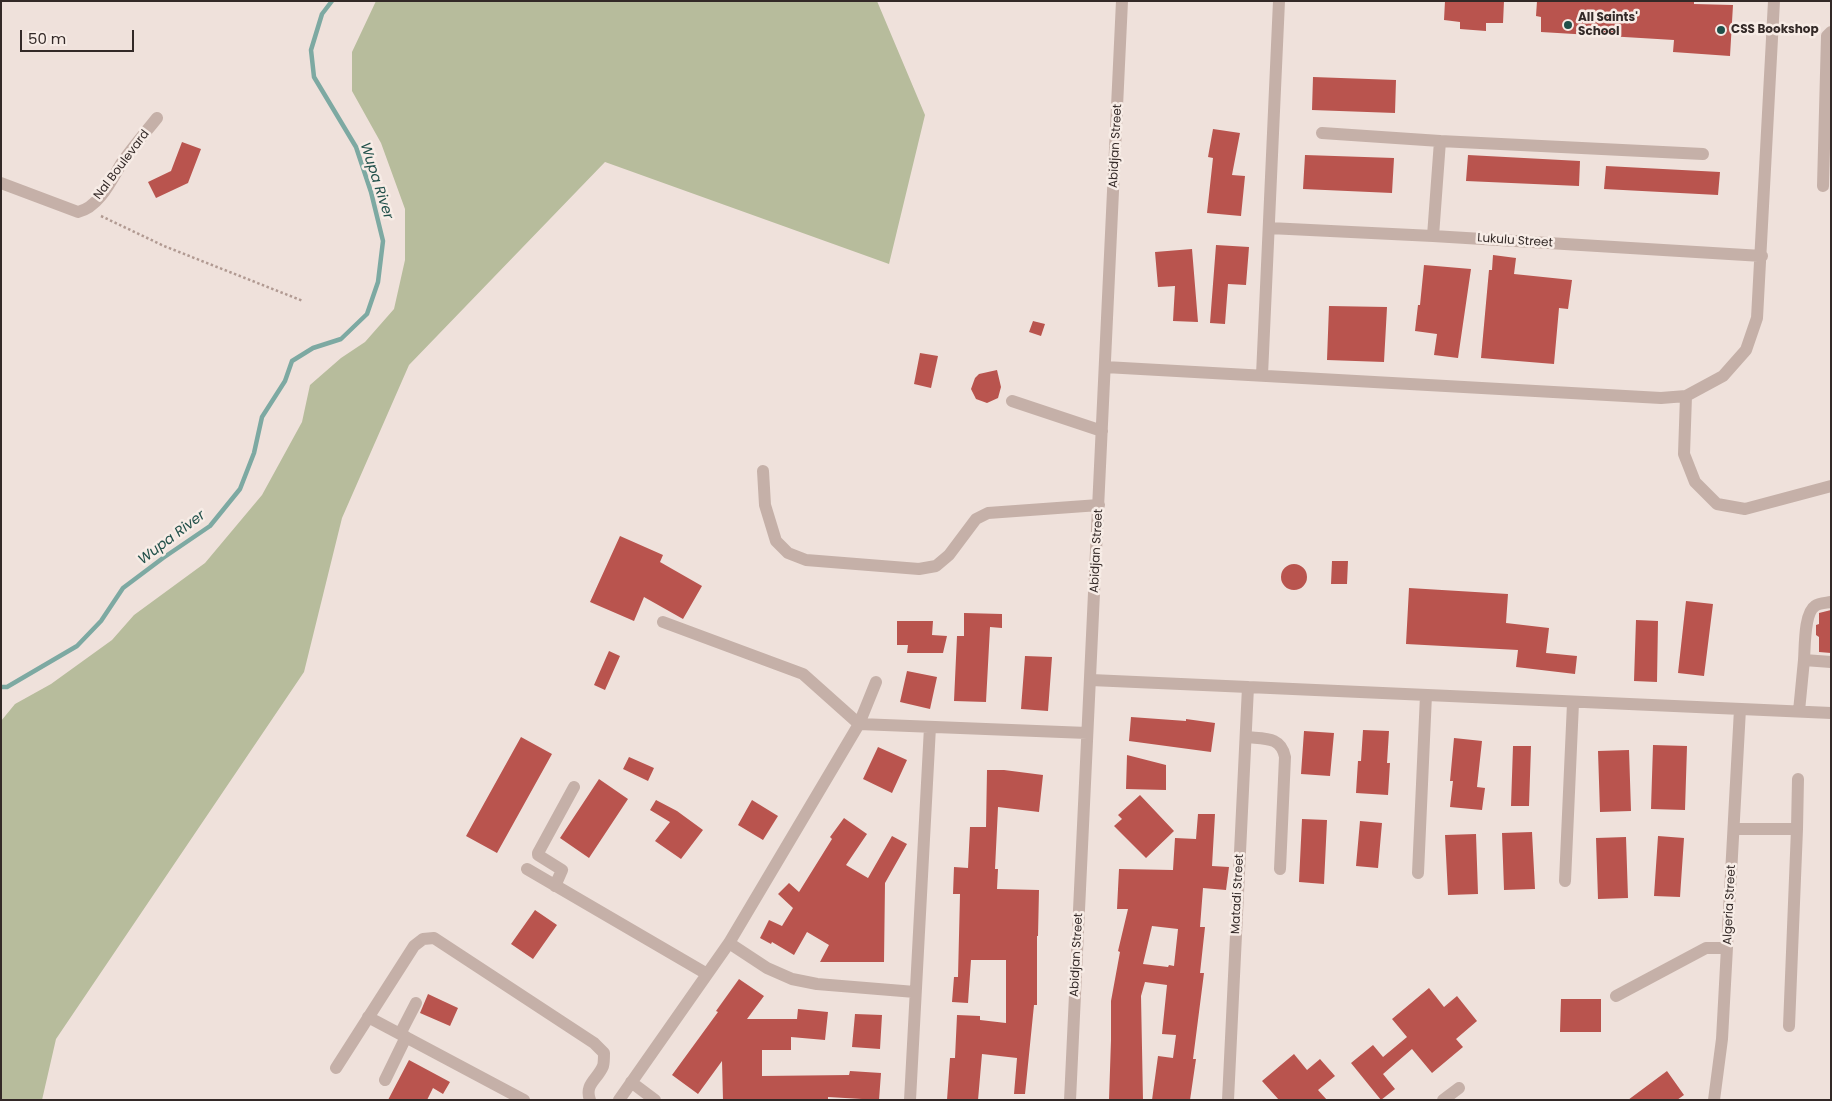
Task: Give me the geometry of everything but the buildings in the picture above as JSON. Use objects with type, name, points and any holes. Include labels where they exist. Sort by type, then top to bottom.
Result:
[{"type":"street","name":"Abidjan Street","points":[[1070,1100],[1122,1]]},
{"type":"street","points":[[1262,375],[1279,1]]},
{"type":"street","points":[[1105,367],[1661,398],[1686,396],[1723,376],[1746,350],[1757,318],[1762,256],[1774,1]]},
{"type":"street","points":[[1823,186],[1828,148],[1827,36],[1831,32]]},
{"type":"street","name":"Nal Boulevard","points":[[1,183],[78,212],[88,210],[112,182],[122,164],[157,118]]},
{"type":"street","points":[[1322,133],[1703,154]]},
{"type":"street","points":[[1433,236],[1440,141]]},
{"type":"street","name":"Lukulu Street","points":[[1269,228],[1762,256]]},
{"type":"street","points":[[1686,396],[1684,454],[1695,482],[1717,504],[1745,509],[1831,486]]},
{"type":"street","points":[[1012,401],[1102,431]]},
{"type":"street","points":[[763,471],[765,506],[776,542],[788,553],[806,560],[919,569],[936,566],[949,555],[976,520],[988,513],[1099,505]]},
{"type":"street","points":[[1799,712],[1807,621],[1810,612],[1815,606],[1831,602]]},
{"type":"street","points":[[663,622],[803,674],[859,724],[1087,733]]},
{"type":"street","points":[[1804,660],[1831,662]]},
{"type":"street","points":[[1091,680],[1573,703],[1831,713]]},
{"type":"street","points":[[619,1100],[729,944],[859,724],[876,682]]},
{"type":"street","name":"Matadi Street","points":[[1228,1100],[1248,687]]},
{"type":"street","points":[[1418,873],[1426,695]]},
{"type":"street","points":[[1565,881],[1573,703]]},
{"type":"street","name":"Algeria Street","points":[[1714,1100],[1722,1039],[1740,709]]},
{"type":"street","points":[[910,1100],[930,727]]},
{"type":"street","points":[[1246,737],[1275,741],[1283,748],[1285,757],[1280,869]]},
{"type":"street","points":[[1789,1026],[1798,779]]},
{"type":"street","points":[[554,886],[562,870],[538,855],[538,853],[574,787]]},
{"type":"street","points":[[1734,829],[1797,829]]},
{"type":"street","points":[[527,870],[707,974]]},
{"type":"street","points":[[336,1068],[414,946],[423,939],[434,938],[594,1043],[604,1053],[603,1066],[589,1085],[588,1096],[590,1100]]},
{"type":"street","points":[[729,944],[767,968],[792,980],[817,984],[915,992]]},
{"type":"street","points":[[1616,996],[1706,948],[1727,948]]},
{"type":"street","points":[[385,1080],[416,1003]]},
{"type":"street","points":[[368,1018],[524,1100]]},
{"type":"street","points":[[631,1082],[655,1100]]},
{"type":"street","points":[[1443,1100],[1459,1088]]},
{"type":"path","points":[[88,210],[164,246],[304,301]]},
{"type":"green space","points":[[376,1],[877,1],[925,115],[889,264],[605,162],[409,365],[342,518],[304,672],[56,1039],[42,1100],[1,1100],[1,721],[15,704],[51,684],[112,640],[134,615],[205,563],[262,495],[302,422],[310,385],[341,358],[365,342],[394,309],[405,260],[405,209],[381,143],[352,91],[352,52]]},
{"type":"waterway","name":"Wupa River","points":[[1,687],[7,687],[77,646],[101,621],[123,588],[210,526],[240,489],[254,453],[262,417],[285,381],[292,361],[313,348],[341,339],[367,314],[378,282],[383,241],[371,192],[356,147],[314,77],[311,50],[322,14],[332,1]]},
{"type":"place","name":"All Saints' School","points":[[1568,25]]},
{"type":"place","name":"CSS Bookshop","points":[[1721,30]]}]
